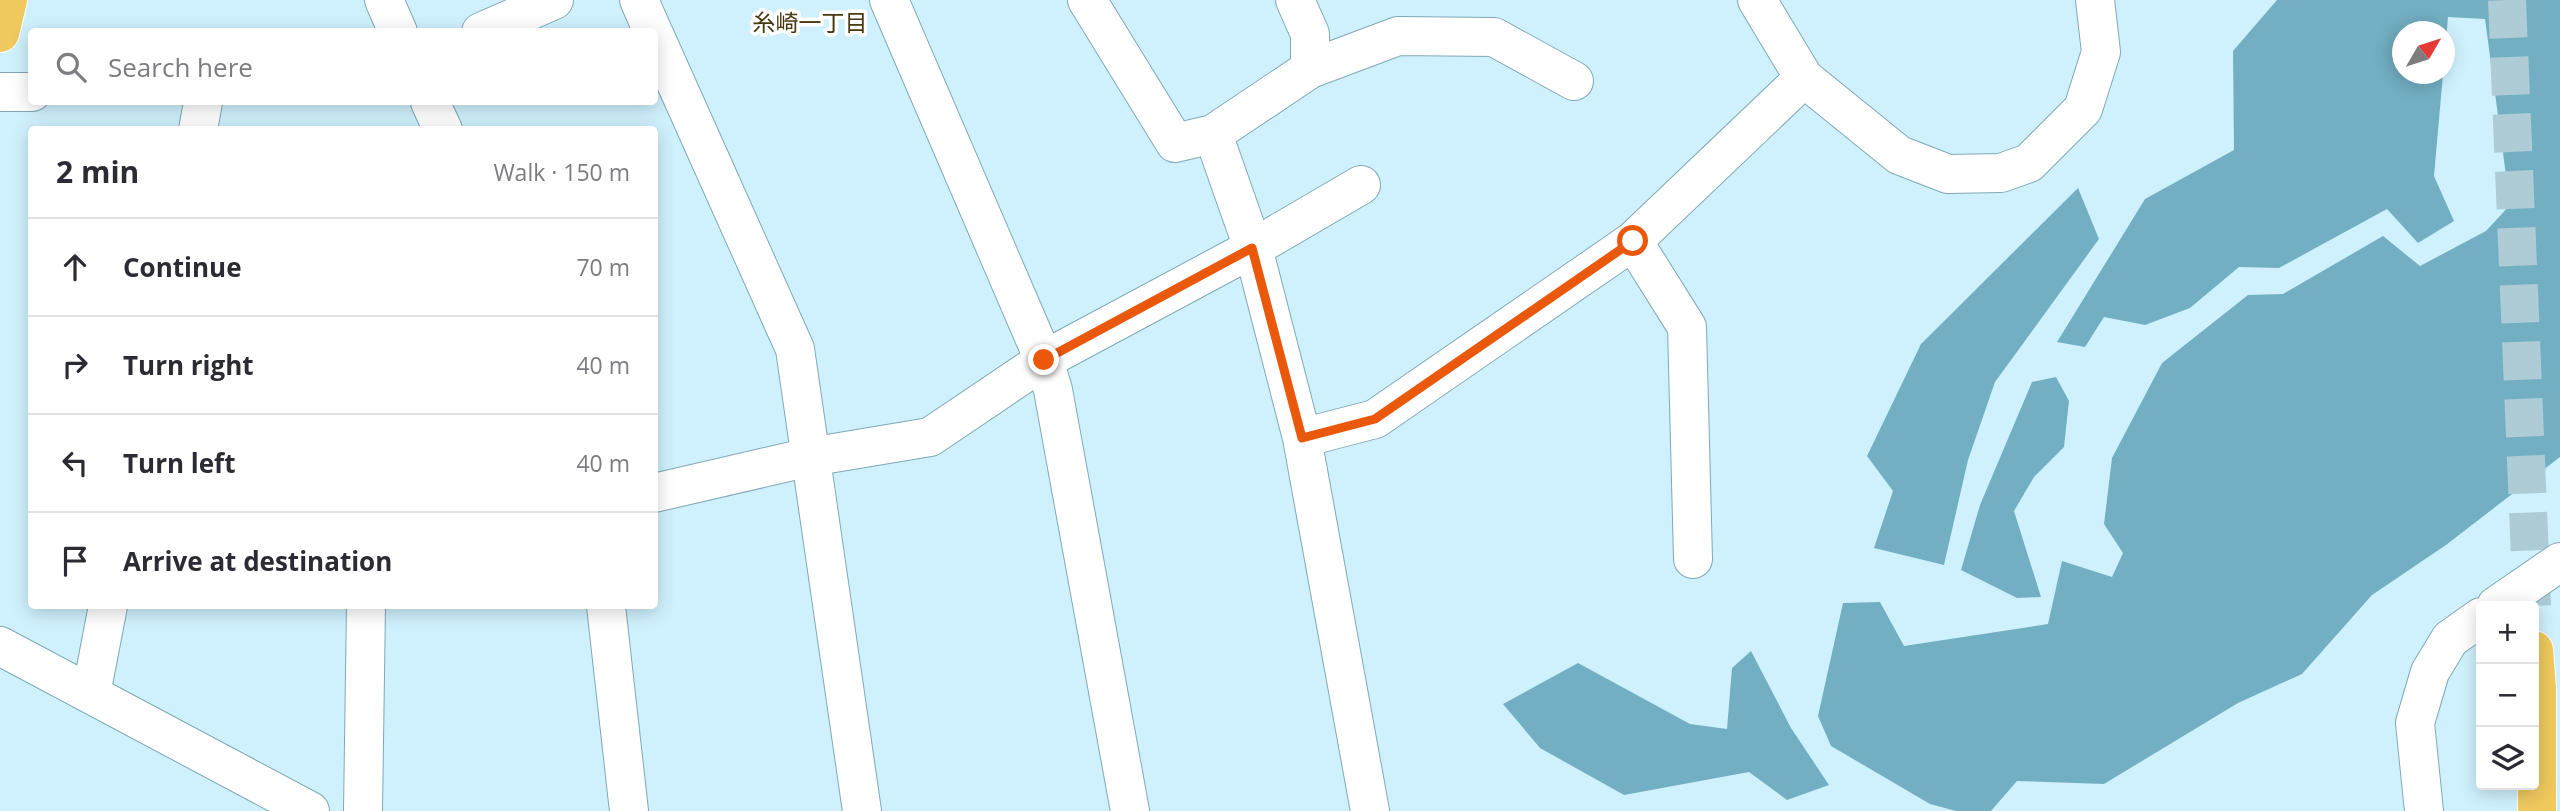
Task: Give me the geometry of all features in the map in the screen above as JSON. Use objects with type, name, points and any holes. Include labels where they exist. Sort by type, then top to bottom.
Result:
[{"type":"highway","points":[[0,33],[8,0]]},
{"type":"highway","points":[[2539,709],[2549,811]]},
{"type":"highway","points":[[2537,727],[2537,811]]},
{"type":"street","points":[[384,0],[396,28]]},
{"type":"street","points":[[490,28],[554,0]]},
{"type":"street","points":[[639,0],[652,28]]},
{"type":"street","points":[[889,0],[1044,360],[1054,390],[1130,811]]},
{"type":"street","points":[[1087,0],[1175,143],[1213,134],[1310,69],[1398,36],[1494,37],[1574,81]]},
{"type":"street","points":[[1295,0],[1310,34],[1310,69]]},
{"type":"street","points":[[1756,0],[1804,78],[1899,155],[1948,174],[2001,173],[2029,163],[2083,109],[2101,52],[2095,0]]},
{"type":"street","points":[[658,42],[795,349],[862,811]]},
{"type":"street","points":[[1302,438],[1375,419],[1633,241],[1804,78]]},
{"type":"street","points":[[0,92],[28,92]]},
{"type":"street","points":[[199,126],[202,105]]},
{"type":"street","points":[[431,105],[441,126]]},
{"type":"street","points":[[1213,134],[1252,248],[1302,438],[1370,811]]},
{"type":"street","points":[[658,492],[810,457],[930,437],[1044,360],[1252,248],[1360,185]]},
{"type":"street","points":[[1633,241],[1687,327],[1693,559]]},
{"type":"street","points":[[2503,601],[2560,562]]},
{"type":"street","points":[[91,694],[107,609]]},
{"type":"street","points":[[363,811],[366,609]]},
{"type":"street","points":[[606,609],[629,811]]},
{"type":"street","points":[[2424,811],[2415,723],[2430,672],[2450,639],[2476,621]]},
{"type":"street","points":[[0,646],[310,811]]},
{"type":"shaded area","points":[[2277,0],[2560,0],[2560,457],[2446,545],[2372,595],[2302,674],[2238,703],[2104,784],[2017,781],[1991,811],[1956,811],[1930,804],[1831,746],[1818,716],[1843,603],[1880,602],[1904,646],[2048,624],[2062,561],[2112,577],[2123,553],[2104,524],[2112,458],[2162,363],[2248,295],[2283,294],[2383,236],[2420,266],[2486,231],[2510,205],[2485,19],[2448,17],[2448,21],[2392,21],[2392,84],[2442,84],[2434,176],[2454,221],[2418,243],[2387,209],[2279,268],[2239,267],[2190,308],[2145,325],[2104,317],[2085,347],[2057,342],[2145,199],[2234,150],[2233,51]]},
{"type":"shaded area","points":[[2078,188],[2099,239],[1995,382],[1968,460],[1944,565],[1874,548],[1893,491],[1867,456],[1921,344]]},
{"type":"shaded area","points":[[2056,377],[2069,401],[2064,447],[2034,477],[2014,511],[2041,597],[2017,598],[1961,570],[1980,505],[2032,382]]},
{"type":"shaded area","points":[[1751,651],[1791,728],[1829,785],[1787,800],[1749,772],[1624,795],[1540,748],[1503,704],[1578,663],[1690,724],[1727,729],[1732,668]]},
{"type":"tunnel","points":[[2507,0],[2532,601]]},
{"type":"district","name":"糸崎一丁目","points":[[810,22]]},
{"type":"route","points":[[1044,360],[1252,248],[1302,438],[1375,419],[1633,241]]}]
